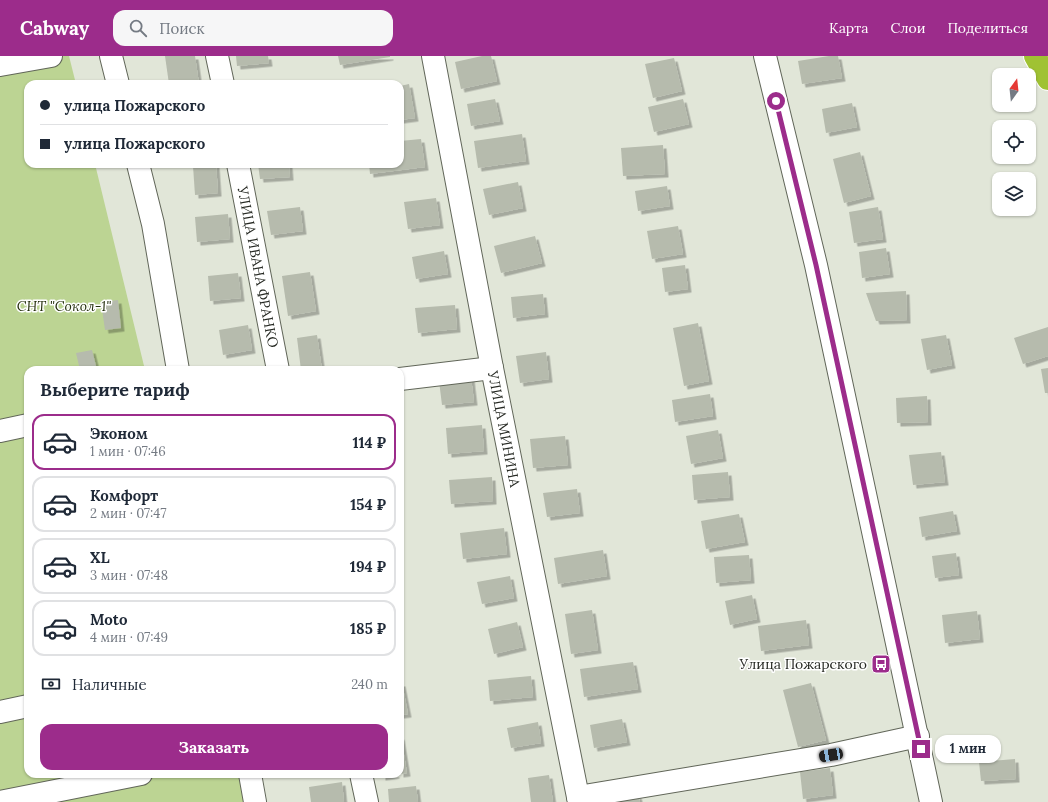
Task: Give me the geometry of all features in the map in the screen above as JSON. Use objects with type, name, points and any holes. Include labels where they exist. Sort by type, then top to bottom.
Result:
[{"type":"highway","points":[[1035,56],[1048,79]]},
{"type":"street","points":[[0,65],[51,56]]},
{"type":"street","points":[[111,56],[117,80]]},
{"type":"street","points":[[217,56],[222,80]]},
{"type":"street","name":"УЛИЦА МИНИНА","points":[[433,56],[492,368],[578,799]]},
{"type":"street","points":[[765,56],[816,265],[931,802]]},
{"type":"street","points":[[139,168],[153,224],[177,366]]},
{"type":"street","name":"УЛИЦА ИВАНА ФРАНКО","points":[[239,168],[277,366]]},
{"type":"street","points":[[404,379],[492,368]]},
{"type":"street","points":[[0,431],[24,426]]},
{"type":"street","points":[[0,712],[24,707]]},
{"type":"street","points":[[578,799],[831,755],[918,736]]},
{"type":"street","points":[[0,802],[121,778]]},
{"type":"street","points":[[251,778],[255,802]]},
{"type":"street","points":[[362,778],[367,802]]},
{"type":"green space","name":"СНТ \"Сокол-1\"","points":[[0,56],[69,56],[75,80],[24,80],[24,168],[96,168],[144,366],[24,366],[24,778],[244,778],[250,802],[0,802]]},
{"type":"building","points":[[165,56],[195,56],[198,80],[168,80]]},
{"type":"building","points":[[236,56],[268,56],[269,63],[237,66]]},
{"type":"building","points":[[338,56],[390,56],[390,57],[340,65]]},
{"type":"building","points":[[482,56],[491,56],[497,81],[461,89],[455,62]]},
{"type":"building","points":[[838,56],[842,78],[802,84],[798,61]]},
{"type":"building","points":[[674,58],[682,91],[653,98],[645,64]]},
{"type":"building","points":[[409,84],[415,118],[404,119],[404,85]]},
{"type":"building","points":[[495,99],[500,121],[471,126],[467,104]]},
{"type":"building","points":[[683,99],[689,124],[654,132],[648,107]]},
{"type":"building","points":[[852,103],[857,127],[826,133],[822,109]]},
{"type":"building","points":[[522,134],[526,161],[478,168],[474,141]]},
{"type":"building","points":[[421,139],[425,167],[370,174],[369,168],[404,168],[404,141]]},
{"type":"building","points":[[663,145],[665,174],[623,176],[621,148]]},
{"type":"building","points":[[860,152],[871,196],[844,203],[833,159]]},
{"type":"building","points":[[193,168],[216,168],[218,193],[195,195]]},
{"type":"building","points":[[259,168],[289,168],[290,177],[260,179]]},
{"type":"building","points":[[518,182],[523,208],[489,215],[483,189]]},
{"type":"building","points":[[667,186],[670,206],[638,211],[635,191]]},
{"type":"building","points":[[436,198],[440,225],[408,229],[404,202]]},
{"type":"building","points":[[300,207],[303,231],[271,235],[267,211]]},
{"type":"building","points":[[878,207],[883,239],[854,243],[849,212]]},
{"type":"building","points":[[228,214],[230,239],[197,242],[195,217]]},
{"type":"building","points":[[678,226],[683,254],[652,259],[647,231]]},
{"type":"building","points":[[535,236],[542,263],[501,273],[494,246]]},
{"type":"building","points":[[886,248],[890,274],[862,278],[859,252]]},
{"type":"building","points":[[444,251],[448,274],[416,279],[412,257]]},
{"type":"building","points":[[685,265],[688,289],[665,292],[662,268]]},
{"type":"building","points":[[310,272],[316,311],[288,316],[282,276]]},
{"type":"building","points":[[238,273],[241,298],[210,301],[208,276]]},
{"type":"building","points":[[906,291],[907,320],[876,321],[866,293]]},
{"type":"building","points":[[543,294],[545,314],[513,318],[511,297]]},
{"type":"building","points":[[118,300],[121,328],[105,330],[101,302]]},
{"type":"building","points":[[455,305],[457,329],[418,333],[415,308]]},
{"type":"building","points":[[698,323],[709,381],[684,386],[673,328]]},
{"type":"building","points":[[248,325],[252,350],[223,355],[219,330]]},
{"type":"building","points":[[1048,327],[1048,356],[1023,364],[1014,338]]},
{"type":"building","points":[[317,335],[321,366],[300,366],[297,338]]},
{"type":"building","points":[[946,335],[952,365],[927,370],[921,339]]},
{"type":"building","points":[[92,350],[96,366],[79,366],[76,353]]},
{"type":"building","points":[[546,352],[549,379],[520,383],[516,356]]},
{"type":"building","points":[[1048,368],[1048,393],[1045,393],[1041,369]]},
{"type":"building","points":[[471,377],[474,402],[442,405],[439,381]]},
{"type":"building","points":[[710,394],[713,416],[675,422],[672,400]]},
{"type":"building","points":[[927,396],[928,422],[897,423],[896,398]]},
{"type":"building","points":[[482,425],[484,451],[448,454],[446,428]]},
{"type":"building","points":[[718,430],[723,458],[691,464],[686,436]]},
{"type":"building","points":[[565,436],[568,465],[533,468],[530,439]]},
{"type":"building","points":[[941,452],[945,482],[913,485],[909,455]]},
{"type":"building","points":[[728,472],[730,497],[694,500],[692,475]]},
{"type":"building","points":[[492,477],[493,501],[451,504],[449,480]]},
{"type":"building","points":[[577,489],[580,513],[547,517],[543,493]]},
{"type":"building","points":[[953,511],[957,531],[922,537],[919,517]]},
{"type":"building","points":[[739,514],[745,542],[706,549],[701,521]]},
{"type":"building","points":[[504,528],[507,554],[463,559],[460,533]]},
{"type":"building","points":[[603,550],[607,576],[558,584],[554,558]]},
{"type":"building","points":[[956,553],[959,575],[935,578],[932,556]]},
{"type":"building","points":[[749,555],[751,580],[716,583],[714,557]]},
{"type":"building","points":[[510,576],[514,598],[482,604],[477,582]]},
{"type":"building","points":[[752,595],[757,619],[730,625],[725,601]]},
{"type":"building","points":[[592,610],[598,650],[571,654],[565,614]]},
{"type":"building","points":[[977,611],[980,639],[945,643],[942,615]]},
{"type":"building","points":[[806,620],[809,645],[761,651],[758,626]]},
{"type":"building","points":[[517,622],[523,647],[494,654],[488,629]]},
{"type":"building","points":[[633,662],[638,689],[584,697],[580,669]]},
{"type":"building","points":[[531,676],[533,697],[490,701],[488,680]]},
{"type":"building","points":[[811,683],[826,740],[798,747],[783,690]]},
{"type":"building","points":[[404,693],[408,714],[404,714]]},
{"type":"building","points":[[622,719],[627,742],[594,748],[590,725]]},
{"type":"building","points":[[538,722],[541,743],[511,748],[507,728]]},
{"type":"building","points":[[404,754],[407,773],[404,773]]},
{"type":"building","points":[[1015,759],[1016,779],[981,781],[979,762]]},
{"type":"building","points":[[830,768],[833,795],[803,799],[800,772]]},
{"type":"building","points":[[549,775],[553,802],[531,802],[528,778]]},
{"type":"building","points":[[342,782],[344,802],[311,802],[309,787]]},
{"type":"building","points":[[416,786],[418,802],[389,802],[388,789]]},
{"type":"building","points":[[638,795],[640,802],[607,802]]},
{"type":"place","name":"Улица Пожарского","points":[[881,664]]},
{"type":"route","points":[[776,101],[816,265],[921,749]]}]
